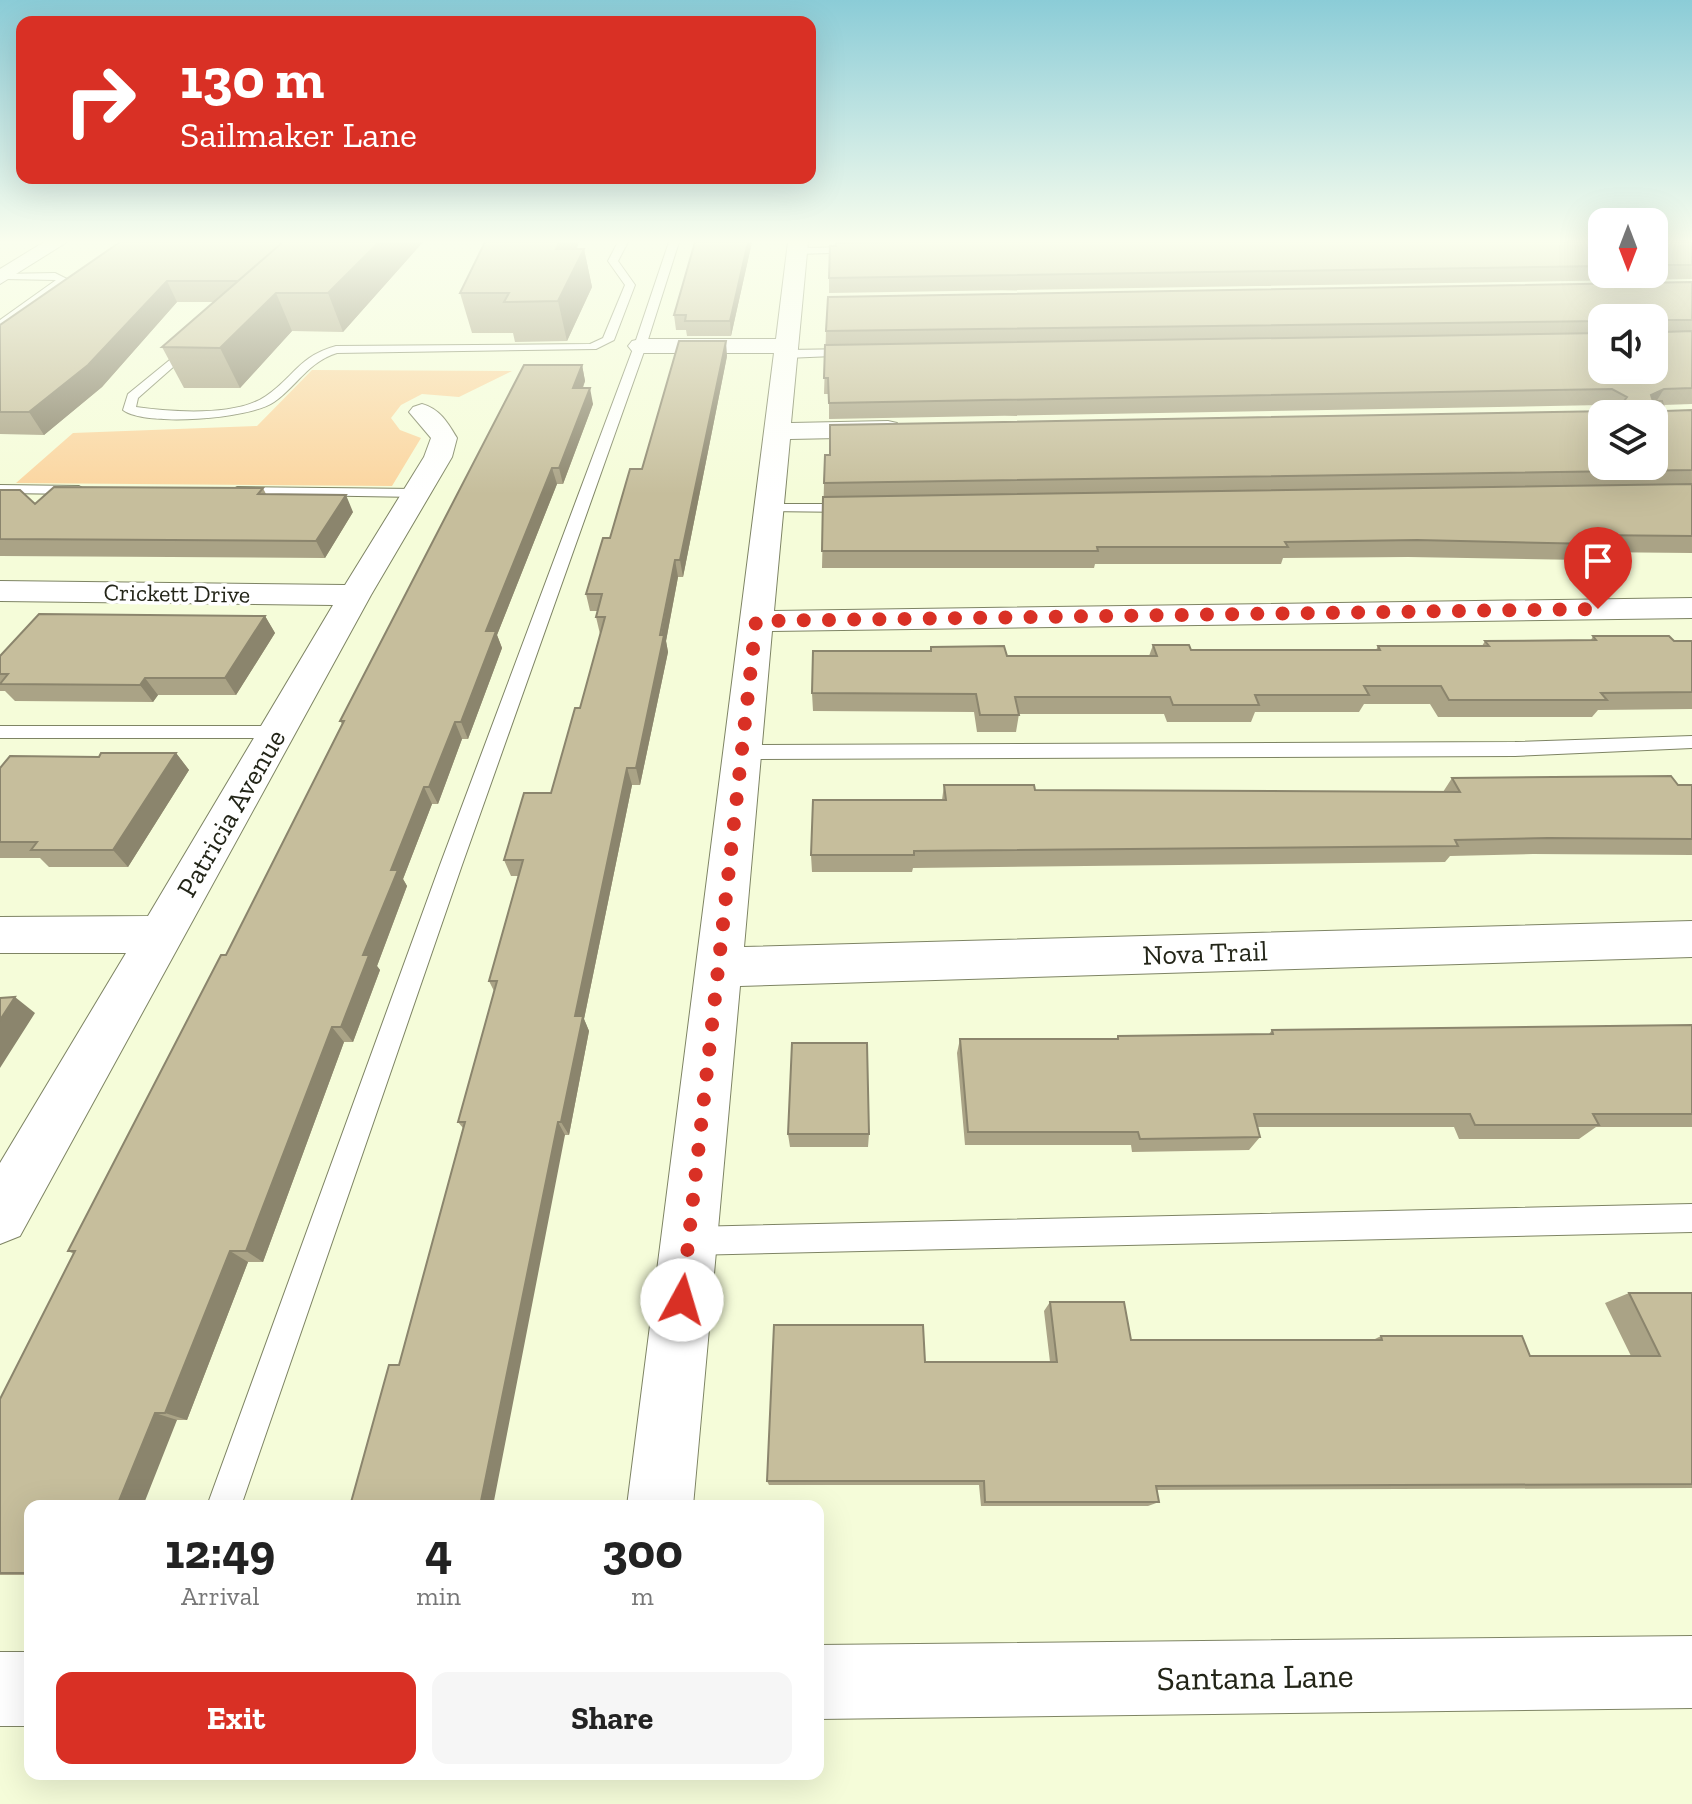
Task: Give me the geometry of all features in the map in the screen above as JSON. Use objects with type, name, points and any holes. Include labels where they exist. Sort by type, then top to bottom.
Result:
[{"type":"street","points":[[661,1500],[786,350],[793,326]]},
{"type":"street","points":[[640,346],[786,350]]},
{"type":"street","name":"Patricia Avenue","points":[[0,1216],[355,595],[438,457],[444,438],[434,422],[422,412]]},
{"type":"street","points":[[777,431],[920,428]]},
{"type":"street","points":[[0,624],[15,591]]},
{"type":"street","name":"Crickett Drive","points":[[15,591],[355,595]]},
{"type":"street","points":[[756,621],[1692,608]]},
{"type":"street","points":[[0,935],[162,934]]},
{"type":"street","name":"Nova Trail","points":[[719,967],[1692,939]]},
{"type":"street","name":"Santana Lane","points":[[824,1682],[1692,1672]]},
{"type":"street","points":[[0,1689],[24,1689]]},
{"type":"lane","points":[[200,337],[132,397],[129,410],[150,414],[195,413],[260,406],[272,398],[304,363],[318,354],[336,350],[592,347],[608,340],[614,326]]},
{"type":"lane","points":[[226,1500],[462,834],[646,326]]},
{"type":"lane","points":[[786,350],[864,353]]},
{"type":"lane","points":[[0,489],[93,490]]},
{"type":"lane","points":[[216,491],[417,493]]},
{"type":"lane","points":[[769,508],[863,507]]},
{"type":"lane","points":[[0,732],[277,732]]},
{"type":"lane","points":[[742,752],[1515,749],[1692,742]]},
{"type":"lane","points":[[689,1241],[1692,1218]]},
{"type":"shaded area","points":[[312,370],[512,371],[459,397],[422,394],[401,405],[391,418],[400,430],[421,438],[392,486],[16,483],[73,433],[257,426]]},
{"type":"building","points":[[0,326],[125,326],[88,365],[29,412],[0,412]]},
{"type":"building","points":[[186,326],[242,326],[220,348],[162,347]]},
{"type":"building","points":[[826,326],[1200,326],[826,331]]},
{"type":"building","points":[[1692,331],[1692,388],[1664,389],[1651,395],[1653,400],[1625,400],[1627,397],[1612,389],[829,403],[828,378],[824,378],[825,345],[1588,333],[1588,384],[1668,384],[1668,332]]},
{"type":"building","points":[[679,341],[726,341],[680,560],[675,560],[660,635],[664,635],[636,768],[627,768],[575,1016],[583,1016],[561,1122],[558,1122],[481,1500],[352,1500],[389,1365],[399,1365],[465,1122],[458,1122],[497,981],[489,981],[523,860],[504,860],[524,793],[551,793],[575,708],[580,708],[605,617],[596,617],[602,594],[586,594],[603,538],[610,538],[630,469],[642,469]]},
{"type":"building","points":[[524,365],[582,365],[573,388],[590,388],[559,468],[552,468],[486,631],[496,631],[461,722],[455,722],[429,787],[424,787],[391,870],[398,870],[363,955],[369,955],[341,1027],[332,1027],[246,1251],[230,1251],[165,1413],[155,1413],[119,1500],[24,1500],[24,1573],[0,1573],[0,1399],[75,1251],[68,1251],[221,955],[226,955],[344,721],[340,721]]},
{"type":"building","points":[[1692,410],[1692,470],[1668,470],[1668,411]]},
{"type":"building","points":[[1588,411],[1588,472],[824,483],[825,455],[830,455],[830,425]]},
{"type":"building","points":[[1692,484],[1692,536],[1587,535],[1595,544],[1417,540],[1285,542],[1288,547],[1097,547],[1098,551],[822,551],[823,497]]},
{"type":"building","points":[[54,487],[263,488],[258,494],[346,495],[316,541],[0,539],[0,490],[20,490],[35,504]]},
{"type":"building","points":[[39,614],[265,616],[225,678],[145,678],[140,685],[0,684],[8,674],[0,674],[0,656]]},
{"type":"building","points":[[1593,636],[1669,636],[1674,641],[1692,641],[1692,692],[1601,693],[1607,700],[1449,700],[1441,686],[1364,686],[1369,695],[1255,695],[1259,705],[1173,705],[1170,697],[1015,697],[1019,715],[980,715],[976,694],[812,693],[813,651],[931,651],[931,647],[1004,646],[1007,656],[1157,656],[1153,645],[1189,645],[1191,650],[1380,650],[1378,646],[1489,646],[1485,641],[1596,640]]},
{"type":"building","points":[[101,753],[176,753],[113,850],[31,850],[37,842],[0,842],[0,768],[10,756],[99,757]]},
{"type":"building","points":[[1671,776],[1678,785],[1692,785],[1692,839],[1548,838],[1455,840],[1458,846],[914,851],[914,855],[811,855],[813,800],[946,800],[944,785],[1034,785],[1035,790],[1460,792],[1452,778]]},
{"type":"building","points":[[15,997],[0,1020],[0,998]]},
{"type":"building","points":[[1692,1025],[1692,1114],[1593,1114],[1599,1125],[1475,1125],[1470,1114],[1254,1114],[1260,1137],[1140,1139],[1138,1132],[968,1132],[960,1039],[1118,1039],[1118,1036],[1273,1034],[1272,1030]]},
{"type":"building","points":[[792,1043],[867,1043],[869,1134],[788,1134]]},
{"type":"building","points":[[1629,1293],[1692,1293],[1692,1484],[1156,1486],[1159,1502],[985,1502],[984,1481],[767,1481],[774,1325],[923,1325],[925,1362],[1057,1362],[1050,1302],[1124,1302],[1131,1340],[1382,1340],[1381,1336],[1522,1336],[1530,1356],[1660,1356]]},
{"type":"route","points":[[682,1300],[756,621],[1598,609]]}]
